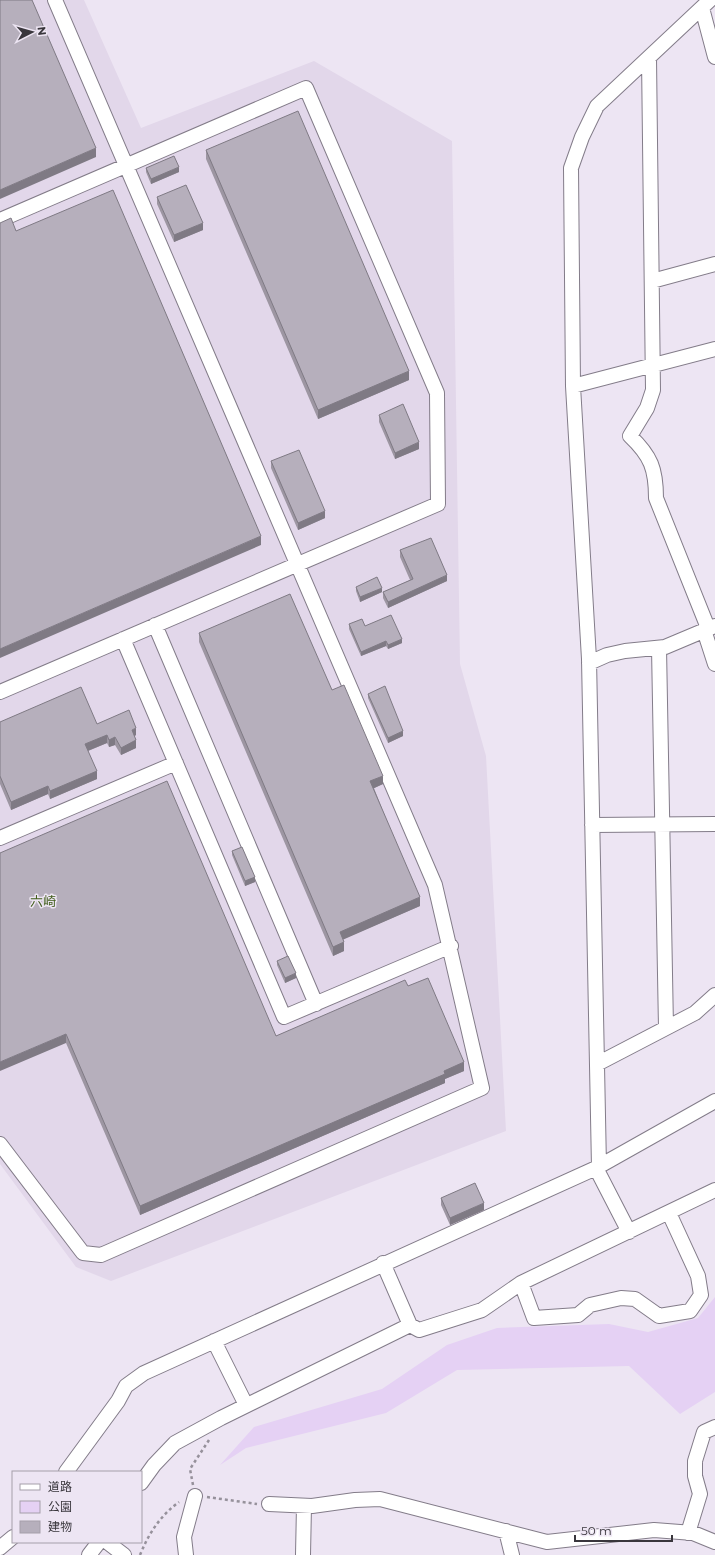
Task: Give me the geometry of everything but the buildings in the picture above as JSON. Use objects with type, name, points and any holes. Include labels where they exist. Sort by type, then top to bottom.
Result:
[{"type":"street","points":[[0,1144],[83,1253],[101,1255],[482,1088],[451,946],[435,885],[55,0]]},
{"type":"street","points":[[706,4],[715,57]]},
{"type":"street","points":[[628,1232],[598,1167],[589,663],[573,386],[571,168],[582,137],[596,106],[706,4]]},
{"type":"street","points":[[648,58],[653,390],[647,408],[630,436],[642,448],[651,461],[656,481],[656,498],[709,628],[715,664]]},
{"type":"street","points":[[0,220],[306,88],[437,393],[438,504],[0,692]]},
{"type":"street","points":[[652,281],[715,264]]},
{"type":"street","points":[[573,386],[715,348]]},
{"type":"street","points":[[155,625],[316,1004]]},
{"type":"street","points":[[589,663],[607,655],[625,651],[666,647],[709,628]]},
{"type":"street","points":[[123,639],[284,1017],[451,946]]},
{"type":"street","points":[[659,648],[666,1028]]},
{"type":"street","points":[[0,838],[176,763]]},
{"type":"street","points":[[592,825],[715,824]]},
{"type":"street","points":[[597,1064],[695,1013],[715,995]]},
{"type":"street","points":[[67,1471],[126,1386],[144,1373],[383,1263],[598,1167],[715,1101]]},
{"type":"street","points":[[383,1263],[410,1325],[419,1330],[482,1310],[521,1282],[715,1190]]},
{"type":"street","points":[[521,1282],[534,1318],[578,1315],[590,1305],[621,1298],[635,1299],[659,1316],[690,1311],[701,1295],[698,1276],[669,1213]]},
{"type":"street","points":[[142,1482],[154,1465],[175,1442],[246,1405],[410,1325]]},
{"type":"street","points":[[214,1341],[246,1405]]},
{"type":"street","points":[[688,1533],[700,1494],[696,1476],[695,1461],[704,1432],[715,1427]]},
{"type":"street","points":[[186,1555],[184,1537],[195,1496]]},
{"type":"street","points":[[269,1504],[304,1506],[355,1500],[380,1499],[546,1542],[654,1530],[688,1533],[715,1542]]},
{"type":"street","points":[[303,1555],[304,1506]]},
{"type":"street","points":[[506,1531],[512,1555]]},
{"type":"street","points":[[0,1548],[12,1538]]},
{"type":"street","points":[[89,1555],[98,1543]]},
{"type":"street","points":[[108,1543],[124,1555]]},
{"type":"path","points":[[195,1496],[190,1469],[201,1454],[220,1418]]},
{"type":"shaded area","points":[[0,0],[84,0],[141,128],[314,61],[452,141],[460,664],[486,756],[506,1131],[111,1281],[76,1267],[0,1164]]},
{"type":"green space","points":[[715,1297],[715,1392],[680,1414],[629,1366],[457,1370],[386,1413],[246,1448],[220,1465],[254,1427],[382,1389],[447,1345],[497,1328],[609,1324],[648,1332],[698,1318]]},
{"type":"district","name":"六崎","points":[[43,901]]}]
